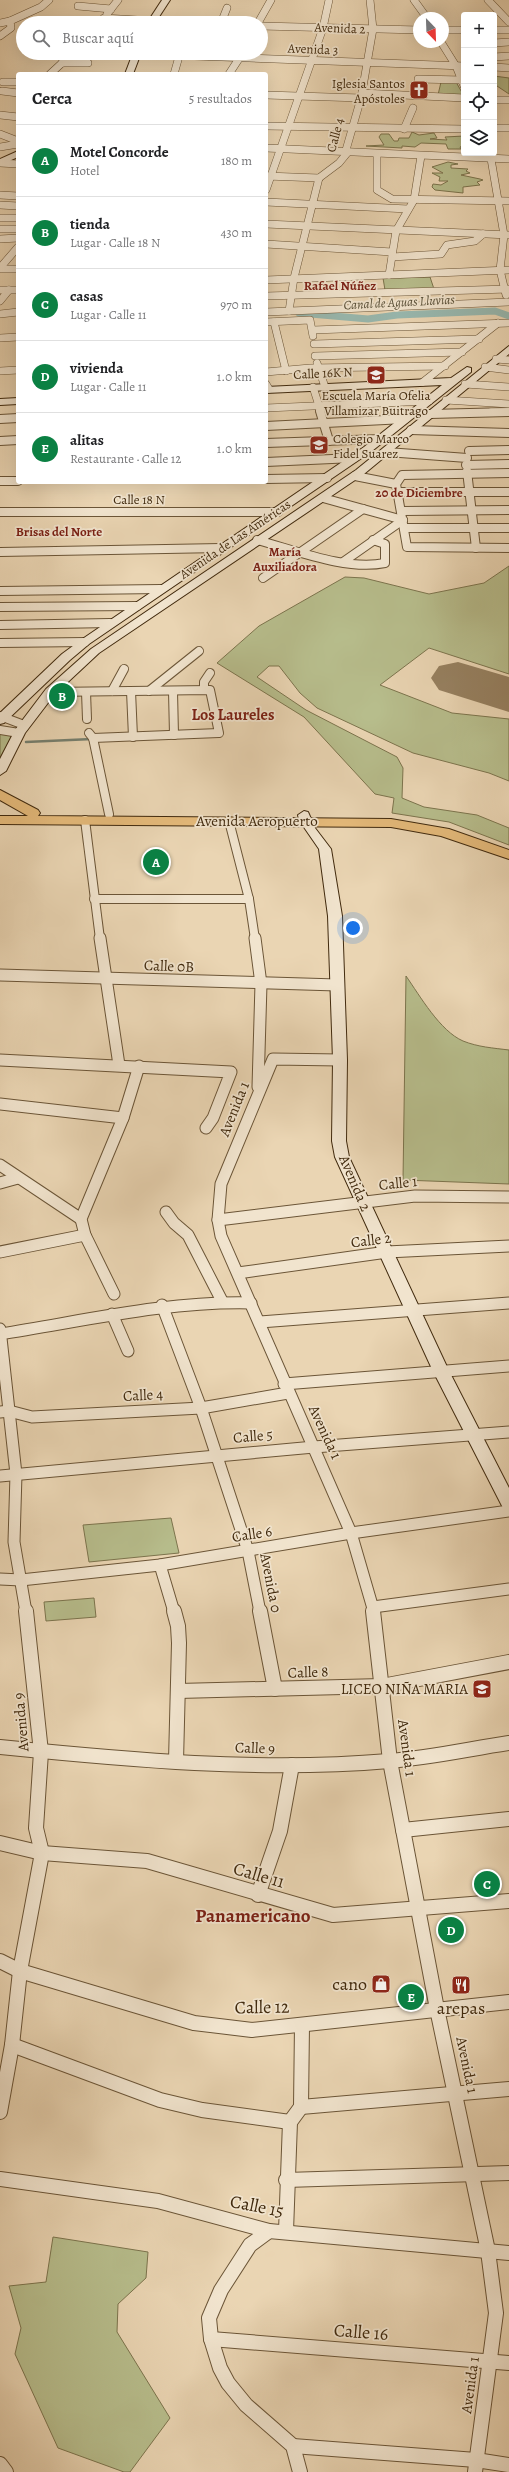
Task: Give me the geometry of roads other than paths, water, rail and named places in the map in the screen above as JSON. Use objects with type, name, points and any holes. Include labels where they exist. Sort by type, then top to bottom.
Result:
[{"type":"main road","points":[[156,16],[166,0]]},
{"type":"main road","points":[[129,72],[134,60]]},
{"type":"main road","points":[[0,163],[16,155]]},
{"type":"main road","name":"Avenida de Las Américas","points":[[1,717],[66,657],[110,623],[221,548],[278,512],[368,449],[509,337]]},
{"type":"main road","name":"Avenida de Las Américas","points":[[0,771],[22,729],[50,692],[95,651],[257,540],[323,498],[357,474],[387,452],[446,400],[509,349]]},
{"type":"main road","name":"Calle 16K N","points":[[268,388],[313,388],[452,381]]},
{"type":"main road","points":[[0,402],[16,401]]},
{"type":"main road","points":[[381,439],[388,442],[401,440]]},
{"type":"main road","points":[[368,449],[376,449],[387,452]]},
{"type":"main road","points":[[0,794],[33,813]]},
{"type":"main road","name":"Avenida Aeropuerto","points":[[0,813],[304,818],[372,822],[418,826],[444,832],[509,855]]},
{"type":"main road","name":"Avenida Aeropuerto","points":[[0,820],[229,821],[370,814],[422,819],[449,826],[509,848]]},
{"type":"main road","name":"Avenida 2","points":[[304,818],[320,840],[328,859],[329,885],[335,916],[340,1060],[339,1141],[342,1157],[361,1203],[387,1252],[440,1370],[509,1504]]},
{"type":"street","points":[[20,16],[26,12],[44,6],[49,0]]},
{"type":"street","points":[[106,16],[118,0]]},
{"type":"street","points":[[262,16],[271,0]]},
{"type":"street","points":[[289,311],[294,278],[319,178],[269,176],[282,148],[298,96],[323,28],[329,0]]},
{"type":"street","name":"Calle 4","points":[[319,178],[342,161],[348,152],[346,150],[350,129],[362,96],[366,62],[373,29],[370,0]]},
{"type":"street","points":[[414,0],[422,12]]},
{"type":"street","points":[[488,0],[509,22]]},
{"type":"street","points":[[78,6],[111,9]]},
{"type":"street","points":[[224,16],[227,8]]},
{"type":"street","points":[[0,23],[10,22],[16,18]]},
{"type":"street","points":[[0,36],[11,28],[10,22]]},
{"type":"street","name":"Avenida 2","points":[[268,26],[413,30]]},
{"type":"street","points":[[449,30],[461,30]]},
{"type":"street","points":[[497,30],[509,30]]},
{"type":"street","points":[[497,43],[509,42]]},
{"type":"street","points":[[445,48],[456,66],[461,78]]},
{"type":"street","points":[[497,57],[509,56]]},
{"type":"street","name":"Avenida 3","points":[[268,57],[310,61],[461,66]]},
{"type":"street","points":[[52,72],[64,60]]},
{"type":"street","points":[[174,72],[178,60]]},
{"type":"street","points":[[230,72],[238,60]]},
{"type":"street","points":[[62,63],[88,64]]},
{"type":"street","points":[[497,67],[509,68]]},
{"type":"street","points":[[418,79],[461,83]]},
{"type":"street","points":[[3,82],[16,82]]},
{"type":"street","points":[[2,91],[16,92]]},
{"type":"street","points":[[268,95],[461,98]]},
{"type":"street","points":[[497,100],[509,100]]},
{"type":"street","points":[[404,129],[414,108]]},
{"type":"street","points":[[0,115],[16,117]]},
{"type":"street","points":[[268,126],[350,129],[461,129]]},
{"type":"street","points":[[497,128],[509,128]]},
{"type":"street","points":[[0,134],[16,141]]},
{"type":"street","points":[[0,147],[16,143]]},
{"type":"street","points":[[268,148],[377,155],[461,156]]},
{"type":"street","points":[[377,155],[377,190],[392,199],[509,201]]},
{"type":"street","points":[[389,275],[396,231],[414,200],[421,156]]},
{"type":"street","points":[[268,312],[508,302],[507,289],[500,270],[507,235],[490,156],[509,159]]},
{"type":"street","points":[[0,163],[16,164]]},
{"type":"street","points":[[0,196],[16,196]]},
{"type":"street","points":[[268,202],[408,209]]},
{"type":"street","points":[[0,205],[16,206]]},
{"type":"street","points":[[0,218],[16,218]]},
{"type":"street","points":[[268,224],[507,235]]},
{"type":"street","points":[[0,230],[16,229]]},
{"type":"street","points":[[268,244],[392,254],[441,254],[447,244],[475,241],[482,234]]},
{"type":"street","points":[[0,239],[16,238]]},
{"type":"street","points":[[0,252],[16,249]]},
{"type":"street","points":[[0,269],[16,249]]},
{"type":"street","points":[[0,269],[16,269]]},
{"type":"street","points":[[268,296],[292,294],[378,294],[500,270],[509,270]]},
{"type":"street","points":[[376,308],[378,275]]},
{"type":"street","points":[[268,280],[389,275],[507,289]]},
{"type":"street","points":[[438,282],[443,305]]},
{"type":"street","points":[[0,290],[16,290]]},
{"type":"street","points":[[0,301],[9,290]]},
{"type":"street","points":[[0,314],[16,312]]},
{"type":"street","points":[[0,320],[16,320]]},
{"type":"street","points":[[286,371],[270,322],[310,320],[313,330],[316,356],[325,387]]},
{"type":"street","points":[[423,382],[498,323]]},
{"type":"street","points":[[313,330],[509,323]]},
{"type":"street","points":[[0,338],[16,337]]},
{"type":"street","points":[[314,344],[479,339]]},
{"type":"street","points":[[316,356],[462,352]]},
{"type":"street","points":[[496,359],[509,360]]},
{"type":"street","points":[[268,372],[319,368],[445,366]]},
{"type":"street","points":[[486,367],[509,370]]},
{"type":"street","points":[[0,371],[16,370]]},
{"type":"street","points":[[465,384],[509,387]]},
{"type":"street","points":[[313,388],[320,405],[329,441]]},
{"type":"street","points":[[446,400],[509,404]]},
{"type":"street","points":[[268,408],[429,401]]},
{"type":"street","points":[[430,414],[509,412]]},
{"type":"street","points":[[0,419],[16,418]]},
{"type":"street","points":[[268,426],[405,419]]},
{"type":"street","points":[[411,430],[509,433]]},
{"type":"street","points":[[470,433],[467,465],[476,548]]},
{"type":"street","points":[[268,443],[381,439]]},
{"type":"street","points":[[0,441],[16,440]]},
{"type":"street","points":[[398,483],[467,465],[509,450]]},
{"type":"street","points":[[387,452],[509,473]]},
{"type":"street","points":[[268,462],[354,458]]},
{"type":"street","points":[[467,465],[509,464]]},
{"type":"street","points":[[357,474],[398,483],[471,492],[509,492]]},
{"type":"street","points":[[268,479],[327,478]]},
{"type":"street","points":[[0,481],[16,481]]},
{"type":"street","points":[[398,483],[407,547],[509,548]]},
{"type":"street","points":[[323,498],[363,509],[404,524],[474,528],[509,528]]},
{"type":"street","points":[[263,578],[363,509]]},
{"type":"street","points":[[402,511],[509,510]]},
{"type":"street","name":"Calle 18 N","points":[[0,512],[278,512]]},
{"type":"street","points":[[343,562],[373,540],[404,524]]},
{"type":"street","points":[[257,540],[343,562],[372,566],[385,563],[385,544],[373,540]]},
{"type":"street","points":[[0,552],[221,548]]},
{"type":"street","points":[[0,591],[161,589]]},
{"type":"street","points":[[20,590],[20,607]]},
{"type":"street","points":[[0,608],[137,606]]},
{"type":"street","points":[[0,625],[110,623]]},
{"type":"street","points":[[0,643],[85,642]]},
{"type":"street","points":[[149,691],[199,651]]},
{"type":"street","points":[[112,691],[124,669]]},
{"type":"street","points":[[108,814],[91,736],[133,737],[219,733],[204,682],[210,673]]},
{"type":"street","points":[[50,692],[207,690]]},
{"type":"street","points":[[131,691],[133,737]]},
{"type":"street","points":[[174,691],[174,735]]},
{"type":"street","points":[[86,692],[87,719]]},
{"type":"street","points":[[1,717],[22,729]]},
{"type":"street","points":[[0,730],[22,729]]},
{"type":"street","points":[[85,820],[94,899],[119,1065]]},
{"type":"street","points":[[229,821],[249,899],[261,984],[258,1092]]},
{"type":"street","points":[[94,899],[249,899]]},
{"type":"street","name":"Calle 0B","points":[[0,975],[337,986]]},
{"type":"street","name":"Avenida 1","points":[[340,1060],[273,1059],[221,1184],[218,1220],[221,1236],[260,1322],[286,1388],[314,1447],[351,1533],[372,1607],[390,1761],[471,2174],[488,2251],[496,2313],[491,2361],[476,2466]]},
{"type":"street","points":[[0,1060],[139,1066],[231,1072],[213,1118],[206,1128]]},
{"type":"street","points":[[114,1294],[85,1235],[81,1219],[123,1118],[139,1066]]},
{"type":"street","points":[[0,1104],[123,1118]]},
{"type":"street","points":[[0,1165],[81,1219]]},
{"type":"street","points":[[0,1183],[18,1178]]},
{"type":"street","name":"Calle 1","points":[[218,1220],[415,1196],[509,1197]]},
{"type":"street","points":[[166,1212],[174,1223],[188,1235],[222,1301]]},
{"type":"street","points":[[0,1252],[85,1235]]},
{"type":"street","name":"Calle 2","points":[[238,1274],[387,1252],[509,1246]]},
{"type":"street","points":[[0,1332],[162,1305],[222,1301],[251,1302]]},
{"type":"street","points":[[260,1322],[412,1309],[509,1303]]},
{"type":"street","name":"Avenida 0","points":[[162,1305],[201,1408],[248,1551],[275,1689]]},
{"type":"street","points":[[112,1314],[128,1351]]},
{"type":"street","name":"Avenida 9","points":[[0,1332],[5,1411],[16,1474],[14,1542],[29,1629],[41,1752],[36,1809],[36,1828],[42,1852],[20,1971],[12,2045],[0,2112]]},
{"type":"street","name":"Calle 4","points":[[5,1411],[32,1417],[201,1408],[286,1388],[440,1370],[509,1366]]},
{"type":"street","name":"Calle 5","points":[[0,1476],[314,1447],[509,1432]]},
{"type":"street","name":"Calle 6","points":[[0,1579],[21,1580],[160,1565],[351,1533],[509,1511]]},
{"type":"street","points":[[160,1565],[178,1626],[176,1761]]},
{"type":"street","points":[[372,1607],[509,1590]]},
{"type":"street","name":"Calle 8","points":[[178,1691],[382,1686],[509,1662]]},
{"type":"street","name":"Calle 9","points":[[0,1747],[124,1760],[292,1765],[390,1761],[509,1742]]},
{"type":"street","points":[[258,1894],[280,1831],[288,1798],[292,1765]]},
{"type":"street","points":[[403,1830],[509,1819]]},
{"type":"street","name":"Calle 11","points":[[0,1843],[42,1852],[147,1861],[333,1915],[420,1910],[509,1901]]},
{"type":"street","name":"Calle 12","points":[[0,1961],[20,1971],[194,2023],[252,2030],[438,2008],[509,2002]]},
{"type":"street","points":[[286,2231],[286,2180],[290,2122],[301,2107],[302,2025]]},
{"type":"street","points":[[12,2045],[160,2100],[202,2110],[290,2122]]},
{"type":"street","points":[[301,2107],[509,2089]]},
{"type":"street","points":[[286,2180],[509,2173]]},
{"type":"street","name":"Calle 15","points":[[0,2179],[158,2201],[269,2231],[286,2231],[509,2253]]},
{"type":"street","points":[[269,2231],[250,2245],[221,2290],[209,2318],[211,2339],[220,2368],[228,2384],[246,2405],[293,2446],[300,2472]]},
{"type":"street","name":"Calle 16","points":[[211,2339],[509,2363]]},
{"type":"street","points":[[293,2446],[476,2466],[509,2465]]},
{"type":"street","points":[[0,2464],[6,2472]]},
{"type":"waterway","name":"Canal de Aguas Lluvias","points":[[299,313],[368,319],[397,315],[495,311],[509,316]]},
{"type":"waterway","points":[[26,742],[92,739]]},
{"type":"place","name":"Iglesia Santos Apóstoles","points":[[419,90]]},
{"type":"place","name":"Escuela María Ofelia Villamizar Buitrago","points":[[376,375]]},
{"type":"place","name":"Colegio Marco Fidel Suarez","points":[[319,445]]},
{"type":"place","name":"tienda","points":[[62,696]]},
{"type":"place","name":"Motel Concorde","points":[[156,862]]},
{"type":"place","name":"LICEO NIÑA MARIA","points":[[482,1689]]},
{"type":"place","name":"casas","points":[[487,1884]]},
{"type":"place","name":"vivienda","points":[[451,1930]]},
{"type":"place","name":"cano","points":[[381,1984]]},
{"type":"place","name":"arepas","points":[[461,1985]]},
{"type":"place","name":"alitas","points":[[411,1997]]},
{"type":"district","name":"Rafael Núñez","points":[[340,285]]},
{"type":"district","name":"20 de Diciembre","points":[[419,492]]},
{"type":"district","name":"Brisas del Norte","points":[[59,531]]},
{"type":"district","name":"María Auxiliadora","points":[[285,558]]},
{"type":"district","name":"Los Laureles","points":[[233,715]]},
{"type":"district","name":"Panamericano","points":[[253,1916]]}]
